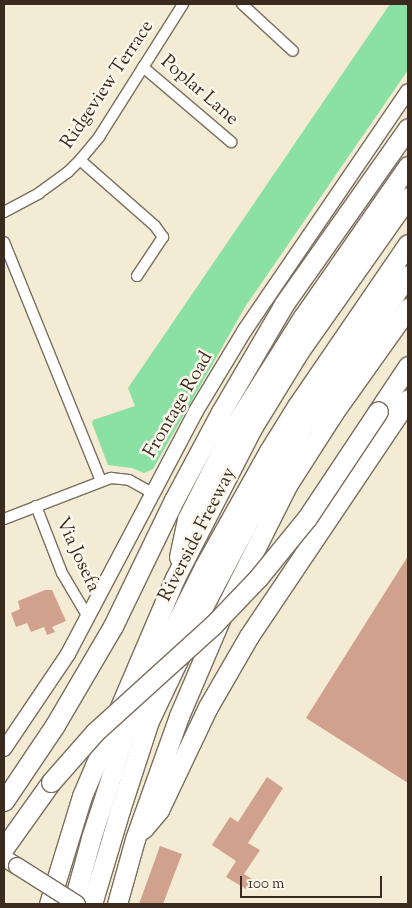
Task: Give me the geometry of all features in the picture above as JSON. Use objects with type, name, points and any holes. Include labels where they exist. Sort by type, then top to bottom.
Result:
[{"type":"highway","points":[[4,801],[55,725],[113,626],[174,500],[221,412],[284,304],[408,128]]},
{"type":"highway","points":[[175,578],[187,519],[234,428],[303,317],[408,166]]},
{"type":"highway","name":"Riverside Freeway","points":[[49,904],[82,796],[175,578],[252,428],[300,350],[408,197]]},
{"type":"highway","points":[[73,904],[91,838],[126,731],[165,645],[204,567],[269,451],[297,406],[408,244]]},
{"type":"highway","points":[[92,904],[149,721],[206,601],[251,516],[300,430],[408,275]]},
{"type":"highway","points":[[117,904],[135,839],[179,716],[216,630],[288,484],[334,412],[408,308]]},
{"type":"highway","points":[[4,848],[51,782],[95,732],[214,624],[258,578],[307,518],[408,366]]},
{"type":"highway","points":[[135,839],[159,810],[208,707],[248,636],[408,399]]},
{"type":"main road","name":"Frontage Road","points":[[4,750],[68,654],[196,411],[245,330],[408,91]]},
{"type":"main road","points":[[10,862],[77,904]]},
{"type":"street","name":"Ridgeview Terrace","points":[[4,212],[39,193],[68,172],[80,160],[99,136],[183,4]]},
{"type":"street","points":[[242,4],[294,51]]},
{"type":"street","name":"Poplar Lane","points":[[144,66],[231,142]]},
{"type":"street","points":[[80,160],[155,226],[163,237],[137,276]]},
{"type":"street","points":[[4,242],[101,481]]},
{"type":"street","points":[[4,519],[111,478],[129,480],[152,493]]},
{"type":"street","name":"Via Josefa","points":[[36,506],[62,573],[88,617]]},
{"type":"green space","points":[[390,4],[408,4],[408,70],[245,307],[153,469],[144,473],[132,468],[108,465],[92,423],[93,420],[135,406],[128,388]]},
{"type":"building","points":[[408,556],[408,783],[306,718]]},
{"type":"building","points":[[45,590],[52,590],[66,621],[52,627],[55,632],[47,635],[44,627],[31,632],[27,623],[16,627],[11,613],[20,609],[18,601]]},
{"type":"building","points":[[267,777],[283,788],[248,843],[260,850],[244,874],[252,879],[246,889],[226,877],[236,861],[212,845],[230,817],[238,822]]},
{"type":"building","points":[[160,846],[182,854],[163,904],[139,904]]}]
